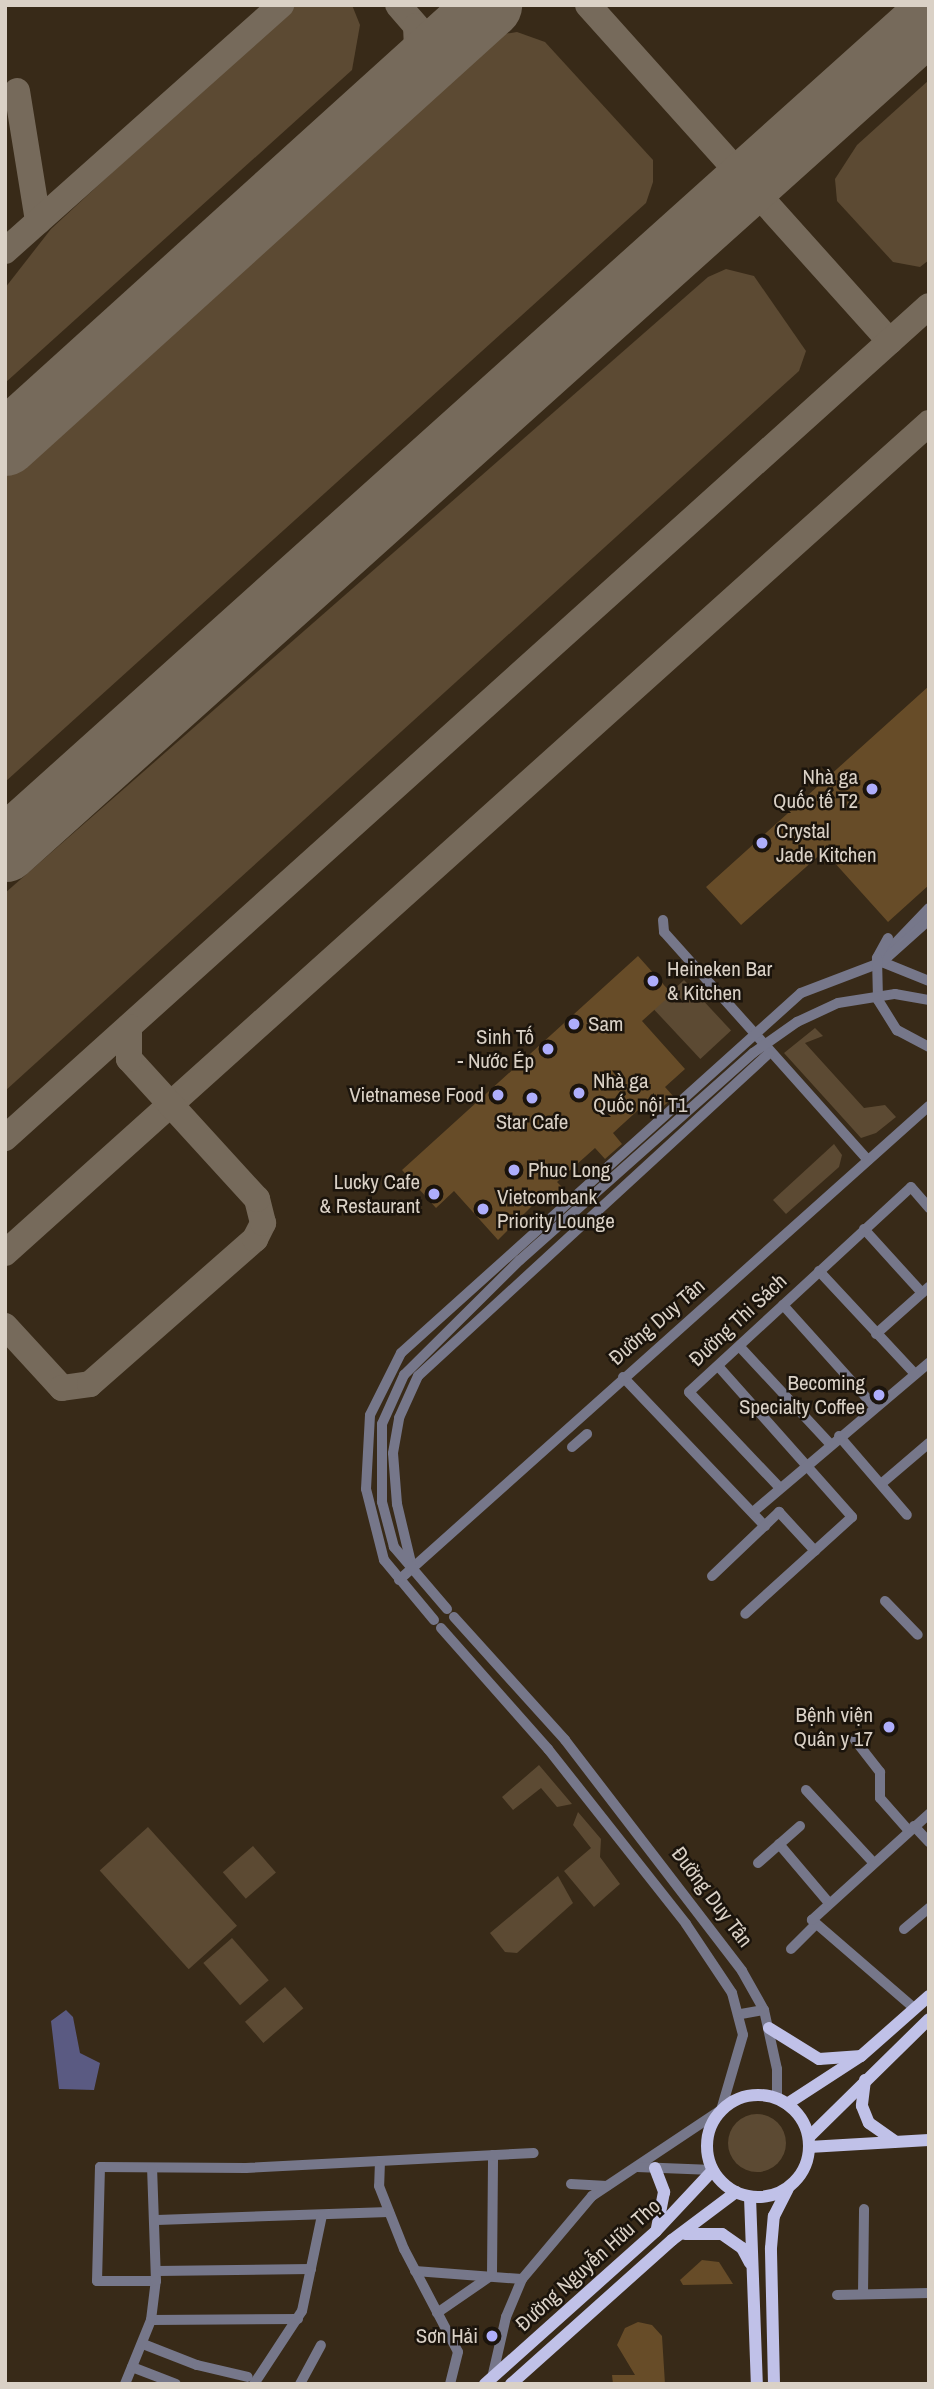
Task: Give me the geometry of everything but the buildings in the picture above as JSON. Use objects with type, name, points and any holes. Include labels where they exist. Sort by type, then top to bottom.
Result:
[{"type":"main road","points":[[796,2181],[775,2194],[750,2197],[736,2192],[713,2170],[708,2134],[721,2110],[741,2097],[782,2101],[861,2056],[929,1996]]},
{"type":"main road","points":[[774,2384],[773,2227],[777,2206],[796,2181],[809,2142],[865,2079],[929,2019]]},
{"type":"main road","points":[[769,2028],[819,2059],[861,2056]]},
{"type":"main road","points":[[865,2079],[862,2106],[869,2123],[895,2141]]},
{"type":"main road","points":[[782,2101],[809,2142]]},
{"type":"main road","points":[[809,2142],[929,2140]]},
{"type":"main road","points":[[655,2168],[664,2192],[656,2231]]},
{"type":"main road","name":"Đường Nguyễn Hữu Thọ","points":[[488,2381],[656,2231],[713,2170]]},
{"type":"main road","name":"Đường Nguyễn Hữu Thọ","points":[[511,2384],[672,2240],[736,2192]]},
{"type":"main road","points":[[750,2197],[757,2384]]},
{"type":"main road","points":[[672,2240],[697,2230],[722,2234],[742,2248],[754,2277]]},
{"type":"street","points":[[929,900],[888,938],[877,958],[878,1000],[897,1030],[929,1047]]},
{"type":"street","points":[[882,962],[892,942],[929,908]]},
{"type":"street","points":[[663,920],[664,932],[769,1053],[868,1160]]},
{"type":"street","points":[[399,1580],[378,1547],[365,1472],[370,1415],[392,1366],[429,1323],[801,993],[882,962],[929,920]]},
{"type":"street","points":[[882,962],[929,981]]},
{"type":"street","points":[[413,1570],[390,1536],[379,1472],[385,1413],[414,1362],[725,1077],[784,1030],[825,1008],[882,995],[929,1000]]},
{"type":"street","points":[[413,1570],[397,1504],[393,1453],[399,1418],[418,1376],[769,1053]]},
{"type":"street","name":"Đường Duy Tân","points":[[721,2110],[743,2035],[741,2014],[723,1978],[660,1889],[492,1685],[399,1580],[929,1106]]},
{"type":"street","name":"Đường Thi Sách","points":[[780,1488],[689,1392],[911,1187],[929,1208]]},
{"type":"street","points":[[864,1229],[925,1290],[876,1334]]},
{"type":"street","points":[[819,1271],[915,1374]]},
{"type":"street","points":[[783,1306],[875,1407]]},
{"type":"street","points":[[740,1347],[830,1444]]},
{"type":"street","points":[[753,1512],[839,1436],[929,1363]]},
{"type":"street","points":[[718,1366],[808,1464],[852,1517],[746,1614]]},
{"type":"street","points":[[623,1377],[765,1526]]},
{"type":"street","points":[[572,1447],[587,1434]]},
{"type":"street","points":[[839,1436],[907,1516]]},
{"type":"street","points":[[881,1484],[929,1443]]},
{"type":"street","points":[[712,1576],[779,1512],[815,1550]]},
{"type":"street","name":"Đường Duy Tân","points":[[413,1570],[505,1674],[669,1871],[764,2010],[782,2101]]},
{"type":"street","points":[[885,1601],[918,1635]]},
{"type":"street","points":[[492,1685],[505,1674]]},
{"type":"street","points":[[855,1740],[883,1778],[880,1798],[929,1842]]},
{"type":"street","points":[[806,1790],[873,1862]]},
{"type":"street","points":[[914,2008],[815,1924],[814,1916],[929,1814]]},
{"type":"street","points":[[758,1863],[800,1826]]},
{"type":"street","points":[[779,1844],[829,1903]]},
{"type":"street","points":[[904,1929],[929,1908]]},
{"type":"street","points":[[791,1949],[815,1924]]},
{"type":"street","points":[[741,2014],[764,2010]]},
{"type":"street","points":[[488,2381],[506,2317],[522,2279],[570,2218],[607,2186],[721,2110]]},
{"type":"street","points":[[311,2269],[97,2281],[96,2170],[534,2153]]},
{"type":"street","points":[[492,2275],[493,2155]]},
{"type":"street","points":[[380,2161],[379,2186],[389,2211],[415,2271],[458,2352],[450,2384]]},
{"type":"street","points":[[637,2167],[713,2170]]},
{"type":"street","points":[[124,2384],[151,2320],[157,2276],[157,2220],[152,2168]]},
{"type":"street","points":[[571,2184],[607,2186]]},
{"type":"street","points":[[863,2209],[863,2294]]},
{"type":"street","points":[[157,2220],[389,2211]]},
{"type":"street","points":[[143,2344],[185,2362],[251,2380],[298,2319],[322,2215]]},
{"type":"street","points":[[415,2271],[522,2279]]},
{"type":"street","points":[[437,2313],[457,2294],[492,2275]]},
{"type":"street","points":[[837,2295],[929,2293]]},
{"type":"street","points":[[151,2320],[298,2319]]},
{"type":"street","points":[[300,2384],[321,2345]]},
{"type":"street","points":[[132,2367],[176,2384]]},
{"type":"shaded area","points":[[293,5],[352,5],[360,25],[352,70],[5,383],[5,288],[51,229]]},
{"type":"shaded area","points":[[517,32],[545,42],[653,160],[653,182],[646,203],[5,782],[5,469],[485,37]]},
{"type":"shaded area","points":[[929,80],[929,260],[920,267],[893,262],[837,201],[835,179],[857,145]]},
{"type":"shaded area","points":[[726,269],[754,276],[806,351],[799,371],[5,1091],[5,893],[708,277]]},
{"type":"shaded area","points":[[684,980],[731,1030],[700,1059],[653,1009]]},
{"type":"shaded area","points":[[815,1028],[823,1036],[805,1043],[864,1108],[885,1105],[896,1117],[876,1133],[861,1138],[784,1053]]},
{"type":"shaded area","points":[[834,1144],[842,1155],[839,1167],[786,1214],[773,1200]]},
{"type":"shaded area","points":[[539,1765],[572,1804],[557,1807],[541,1788],[513,1810],[502,1797]]},
{"type":"shaded area","points":[[578,1812],[601,1839],[600,1857],[620,1884],[594,1907],[564,1871],[591,1848],[573,1825]]},
{"type":"shaded area","points":[[148,1827],[237,1926],[189,1969],[100,1870]]},
{"type":"shaded area","points":[[253,1846],[276,1872],[246,1899],[223,1872]]},
{"type":"shaded area","points":[[558,1876],[573,1903],[517,1953],[505,1952],[490,1933]]},
{"type":"shaded area","points":[[232,1938],[269,1980],[240,2005],[203,1963]]},
{"type":"shaded area","points":[[285,1987],[303,2008],[263,2043],[245,2022]]},
{"type":"shaded area","points":[[751,2114],[763,2114],[778,2122],[786,2137],[786,2149],[778,2164],[763,2172],[751,2172],[736,2164],[728,2149],[728,2137],[736,2122]]},
{"type":"water","points":[[66,2010],[73,2017],[80,2053],[100,2063],[94,2090],[59,2089],[51,2021]]},
{"type":"taxiway","points":[[5,251],[281,5]]},
{"type":"taxiway","points":[[398,5],[416,26],[418,70]]},
{"type":"taxiway","points":[[446,45],[467,5]]},
{"type":"taxiway","points":[[588,5],[890,341]]},
{"type":"taxiway","points":[[922,24],[929,17]]},
{"type":"taxiway","points":[[17,91],[38,221]]},
{"type":"taxiway","points":[[5,1138],[929,306]]},
{"type":"taxiway","points":[[5,1253],[929,423]]},
{"type":"taxiway","points":[[5,1326],[62,1388],[90,1384],[255,1239],[263,1223],[257,1199],[129,1059],[129,1027]]},
{"type":"runway","points":[[5,443],[489,5]]},
{"type":"runway","points":[[5,849],[929,19]]},
{"type":"place","name":"Nhà ga Quốc tế T2","points":[[872,789]]},
{"type":"place","name":"Crystal Jade Kitchen","points":[[762,843]]},
{"type":"place","name":"Heineken Bar & Kitchen","points":[[653,981]]},
{"type":"place","name":"Sam","points":[[574,1024]]},
{"type":"place","name":"Sinh Tố - Nước Ép","points":[[548,1049]]},
{"type":"place","name":"Nhà ga Quốc nội T1","points":[[579,1093]]},
{"type":"place","name":"Vietnamese Food","points":[[498,1095]]},
{"type":"place","name":"Star Cafe","points":[[532,1098]]},
{"type":"place","name":"Phuc Long","points":[[514,1170]]},
{"type":"place","name":"Lucky Cafe & Restaurant","points":[[434,1194]]},
{"type":"place","name":"Vietcombank Priority Lounge","points":[[483,1209]]},
{"type":"place","name":"Becoming Specialty Coffee","points":[[879,1395]]},
{"type":"place","name":"Bệnh viện Quân y 17","points":[[889,1727]]},
{"type":"place","name":"Sơn Hải","points":[[492,2336]]}]
